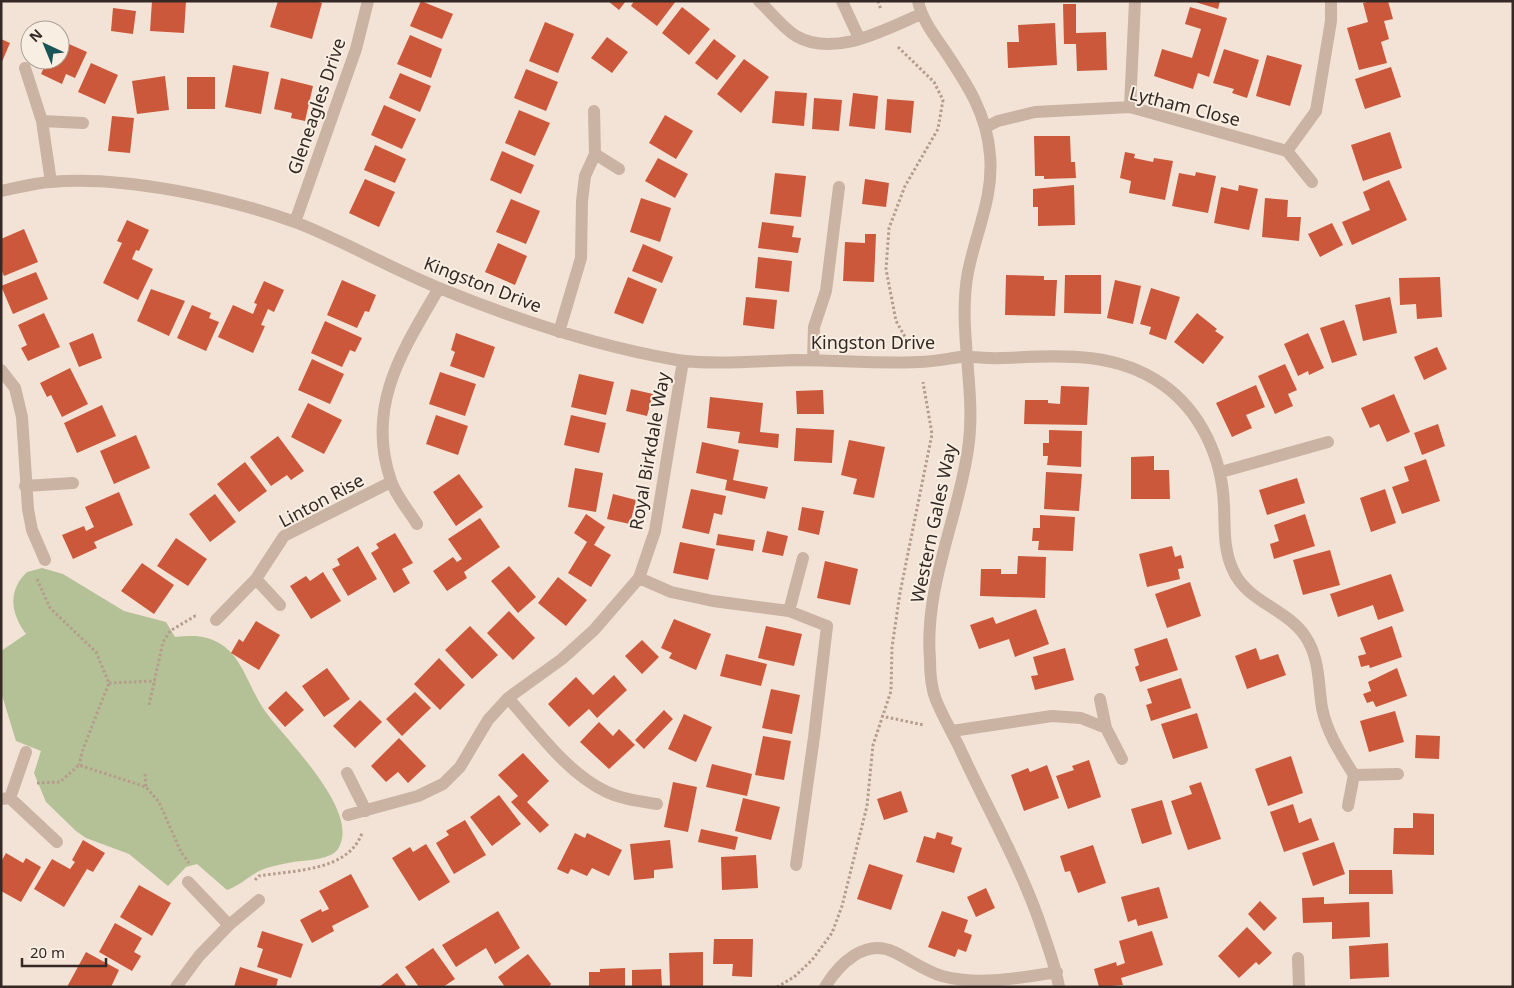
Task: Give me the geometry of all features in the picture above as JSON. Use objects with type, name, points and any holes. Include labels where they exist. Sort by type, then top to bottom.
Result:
[{"type":"street","name":"Gleneagles Drive","points":[[295,222],[356,49],[368,1]]},
{"type":"street","points":[[759,1],[794,35],[810,42],[834,45],[887,29],[920,14]]},
{"type":"street","points":[[842,1],[859,38]]},
{"type":"street","name":"Western Gales Way","points":[[918,1],[920,14],[966,81],[986,126],[991,156],[986,210],[968,273],[965,357],[968,387],[969,447],[930,614],[929,658],[935,698],[978,788],[1012,851],[1036,910],[1057,972],[1059,987]]},
{"type":"street","points":[[1130,107],[1136,1]]},
{"type":"street","points":[[1312,182],[1287,151],[1316,111],[1331,21],[1331,1]]},
{"type":"street","points":[[25,70],[42,121],[51,182]]},
{"type":"street","name":"Lytham Close","points":[[986,126],[998,121],[1035,112],[1130,107],[1287,151]]},
{"type":"street","points":[[559,332],[581,258],[582,201],[585,176],[595,154],[594,111]]},
{"type":"street","points":[[42,121],[83,123]]},
{"type":"street","points":[[595,154],[619,169]]},
{"type":"street","name":"Kingston Drive","points":[[1,191],[51,182],[150,187],[208,198],[295,222],[440,288],[559,332],[621,349],[683,361],[813,360],[919,362],[965,357],[989,359],[1091,357],[1131,367],[1165,386],[1180,399],[1216,454],[1222,472],[1226,550],[1230,565],[1238,581],[1249,592],[1303,632],[1318,665],[1322,709],[1328,730],[1354,775]]},
{"type":"street","points":[[813,360],[814,327],[826,291],[839,187]]},
{"type":"street","name":"Linton Rise","points":[[417,524],[391,482],[383,440],[384,400],[400,355],[440,288]]},
{"type":"street","name":"Royal Birkdale Way","points":[[348,815],[418,796],[443,784],[460,767],[488,720],[508,698],[562,660],[594,630],[639,578],[655,531],[683,361]]},
{"type":"street","points":[[1,370],[15,388],[22,417],[25,486],[32,530],[45,560]]},
{"type":"street","points":[[1222,472],[1328,442]]},
{"type":"street","name":"Linton Rise","points":[[216,620],[256,579],[284,536],[391,482]]},
{"type":"street","points":[[25,486],[73,483]]},
{"type":"street","points":[[789,611],[804,558]]},
{"type":"street","points":[[639,578],[671,592],[714,601],[789,611],[827,626],[796,865]]},
{"type":"street","points":[[256,579],[280,605]]},
{"type":"street","points":[[508,698],[563,759],[584,778],[604,792],[628,800],[657,804]]},
{"type":"street","points":[[1100,700],[1106,728],[1122,759]]},
{"type":"street","points":[[952,731],[1052,716],[1081,718],[1106,728]]},
{"type":"street","points":[[26,752],[6,798],[57,842]]},
{"type":"street","points":[[347,773],[366,811]]},
{"type":"street","points":[[1348,806],[1354,775],[1398,774]]},
{"type":"street","points":[[188,882],[229,925]]},
{"type":"street","points":[[176,987],[199,956],[229,925],[259,900]]},
{"type":"street","points":[[825,987],[850,956],[871,948],[892,950],[941,976],[974,981],[1018,978],[1057,972]]},
{"type":"street","points":[[1298,958],[1299,987]]},
{"type":"path","points":[[777,987],[794,977],[812,960],[832,933],[842,906],[867,806],[873,745],[881,716],[891,691],[892,647],[900,593],[932,434],[919,362],[896,321],[886,268],[889,228],[906,186],[938,128],[943,100],[934,82],[899,49],[887,29],[878,1]]},
{"type":"path","points":[[6,798],[31,784],[60,782],[79,765],[82,749],[108,683],[96,652],[50,608],[32,568],[45,560]]},
{"type":"path","points":[[149,705],[156,681],[163,642],[170,632],[194,616],[216,620]]},
{"type":"path","points":[[108,683],[156,681]]},
{"type":"path","points":[[881,716],[952,731]]},
{"type":"path","points":[[79,765],[146,787],[159,802],[181,852],[192,867],[188,882]]},
{"type":"path","points":[[145,774],[146,787]]},
{"type":"path","points":[[259,900],[252,882],[259,876],[331,864],[358,844],[362,833],[348,815]]},
{"type":"green space","points":[[42,568],[63,574],[124,611],[166,622],[175,637],[207,638],[219,643],[232,653],[265,711],[303,757],[331,796],[340,816],[343,834],[338,849],[329,856],[322,858],[273,866],[262,870],[227,890],[197,864],[186,867],[168,886],[129,854],[86,838],[76,831],[46,802],[34,773],[41,751],[16,741],[1,692],[1,651],[26,634],[14,611],[13,603],[16,587],[27,572]]},
{"type":"building","points":[[152,1],[186,1],[184,33],[150,31]]},
{"type":"building","points":[[278,1],[315,1],[322,3],[312,39],[270,27]]},
{"type":"building","points":[[421,1],[453,14],[442,39],[410,26]]},
{"type":"building","points":[[608,1],[626,1],[619,10]]},
{"type":"building","points":[[634,1],[676,1],[657,26],[631,6]]},
{"type":"building","points":[[1192,1],[1220,1],[1218,9]]},
{"type":"building","points":[[1388,1],[1393,19],[1384,21],[1389,39],[1381,42],[1387,63],[1359,70],[1347,28],[1368,22],[1363,3]]},
{"type":"building","points":[[1063,4],[1076,4],[1076,33],[1106,32],[1107,70],[1077,71],[1076,44],[1064,44]]},
{"type":"building","points":[[682,7],[710,29],[689,55],[662,33]]},
{"type":"building","points":[[1190,7],[1227,18],[1209,77],[1198,73],[1193,89],[1154,76],[1162,49],[1192,58],[1201,29],[1185,24]]},
{"type":"building","points":[[113,8],[136,11],[133,34],[111,31]]},
{"type":"building","points":[[545,22],[574,34],[558,73],[529,61]]},
{"type":"building","points":[[1055,23],[1057,65],[1008,68],[1007,42],[1019,42],[1018,25]]},
{"type":"building","points":[[410,35],[442,49],[431,78],[397,64]]},
{"type":"building","points":[[607,37],[628,52],[612,73],[591,58]]},
{"type":"building","points":[[1,39],[10,43],[1,64]]},
{"type":"building","points":[[714,39],[736,56],[717,80],[695,63]]},
{"type":"building","points":[[70,44],[87,52],[75,78],[66,74],[62,84],[41,74],[43,70],[70,70]]},
{"type":"building","points":[[1224,49],[1259,60],[1247,98],[1232,93],[1234,89],[1213,83]]},
{"type":"building","points":[[1267,55],[1302,65],[1290,106],[1256,96]]},
{"type":"building","points":[[744,59],[769,77],[741,113],[717,94]]},
{"type":"building","points":[[91,63],[118,75],[105,104],[78,92]]},
{"type":"building","points":[[233,65],[269,72],[261,114],[225,107]]},
{"type":"building","points":[[1391,67],[1401,97],[1365,109],[1355,79]]},
{"type":"building","points":[[526,69],[558,82],[546,111],[514,98]]},
{"type":"building","points":[[400,73],[431,86],[420,112],[389,98]]},
{"type":"building","points":[[165,76],[169,110],[137,114],[132,81]]},
{"type":"building","points":[[187,77],[215,77],[215,109],[187,109]]},
{"type":"building","points":[[281,78],[313,86],[305,121],[291,118],[292,113],[274,109]]},
{"type":"building","points":[[775,91],[807,93],[804,126],[772,123]]},
{"type":"building","points":[[853,93],[878,96],[875,129],[849,126]]},
{"type":"building","points":[[814,98],[842,100],[839,131],[812,129]]},
{"type":"building","points":[[887,99],[914,101],[911,133],[885,130]]},
{"type":"building","points":[[384,105],[416,119],[402,149],[371,135]]},
{"type":"building","points":[[519,110],[550,123],[535,156],[505,143]]},
{"type":"building","points":[[665,115],[693,131],[676,159],[649,143]]},
{"type":"building","points":[[112,116],[134,118],[130,153],[108,151]]},
{"type":"building","points":[[1390,132],[1402,168],[1363,181],[1351,145]]},
{"type":"building","points":[[1034,136],[1070,136],[1071,162],[1075,162],[1076,178],[1044,179],[1044,176],[1035,176]]},
{"type":"building","points":[[375,145],[406,159],[395,183],[364,170]]},
{"type":"building","points":[[502,151],[534,165],[521,194],[490,180]]},
{"type":"building","points":[[1125,152],[1135,154],[1134,158],[1153,162],[1154,158],[1173,161],[1165,200],[1129,193],[1131,181],[1120,178]]},
{"type":"building","points":[[658,158],[688,174],[675,198],[645,181]]},
{"type":"building","points":[[1196,172],[1216,176],[1208,213],[1172,206],[1179,173],[1195,176]]},
{"type":"building","points":[[775,173],[806,176],[801,217],[770,214]]},
{"type":"building","points":[[365,179],[395,192],[379,227],[349,213]]},
{"type":"building","points":[[865,179],[889,183],[886,207],[862,204]]},
{"type":"building","points":[[1389,180],[1407,220],[1352,245],[1342,222],[1370,210],[1363,192]]},
{"type":"building","points":[[1074,185],[1075,225],[1038,226],[1038,207],[1033,207],[1033,189]]},
{"type":"building","points":[[1239,185],[1258,189],[1249,230],[1214,223],[1221,187],[1238,191]]},
{"type":"building","points":[[641,198],[671,208],[660,242],[630,232]]},
{"type":"building","points":[[1265,198],[1288,200],[1287,217],[1301,217],[1299,241],[1262,237]]},
{"type":"building","points":[[511,199],[540,211],[526,244],[496,232]]},
{"type":"building","points":[[127,220],[149,230],[139,251],[136,250],[132,259],[153,269],[138,300],[103,283],[122,243],[117,241]]},
{"type":"building","points":[[762,222],[794,226],[792,237],[801,238],[798,253],[758,248]]},
{"type":"building","points":[[1332,223],[1343,245],[1320,257],[1308,234]]},
{"type":"building","points":[[24,229],[38,262],[4,276],[1,269],[1,239]]},
{"type":"building","points":[[865,234],[876,234],[874,282],[843,281],[845,242],[865,243]]},
{"type":"building","points":[[498,243],[527,256],[515,285],[485,272]]},
{"type":"building","points":[[643,244],[673,257],[662,283],[632,271]]},
{"type":"building","points":[[758,257],[792,261],[789,292],[755,288]]},
{"type":"building","points":[[36,272],[48,299],[13,314],[1,286]]},
{"type":"building","points":[[1006,275],[1044,276],[1044,280],[1057,280],[1055,316],[1005,315]]},
{"type":"building","points":[[1065,275],[1101,275],[1101,314],[1064,313]]},
{"type":"building","points":[[628,277],[657,289],[643,324],[614,313]]},
{"type":"building","points":[[1440,277],[1442,317],[1417,319],[1416,304],[1400,305],[1399,278]]},
{"type":"building","points":[[342,280],[376,295],[369,312],[365,311],[357,328],[327,315]]},
{"type":"building","points":[[1115,280],[1141,286],[1133,324],[1107,318]]},
{"type":"building","points":[[264,281],[284,290],[274,312],[268,309],[261,325],[265,326],[253,353],[218,337],[233,305],[253,314],[257,304],[254,303]]},
{"type":"building","points":[[1151,288],[1180,297],[1166,340],[1149,334],[1151,327],[1140,324]]},
{"type":"building","points":[[151,289],[185,301],[169,336],[137,321]]},
{"type":"building","points":[[746,297],[777,300],[774,329],[743,325]]},
{"type":"building","points":[[1390,297],[1397,333],[1363,341],[1355,305]]},
{"type":"building","points":[[192,305],[211,313],[209,318],[219,322],[206,351],[177,338]]},
{"type":"building","points":[[44,313],[60,347],[28,361],[21,348],[27,345],[18,325]]},
{"type":"building","points":[[1197,313],[1224,337],[1203,364],[1174,342]]},
{"type":"building","points":[[1344,320],[1357,355],[1332,363],[1320,328]]},
{"type":"building","points":[[325,321],[362,338],[355,352],[350,350],[342,367],[311,353]]},
{"type":"building","points":[[93,333],[102,358],[79,367],[69,343]]},
{"type":"building","points":[[456,333],[495,347],[484,378],[450,366],[455,352],[451,350]]},
{"type":"building","points":[[1308,333],[1324,368],[1309,375],[1308,371],[1298,376],[1284,344]]},
{"type":"building","points":[[1437,347],[1447,369],[1424,380],[1414,357]]},
{"type":"building","points":[[312,359],[344,374],[330,404],[298,390]]},
{"type":"building","points":[[1285,364],[1297,390],[1288,394],[1293,406],[1275,414],[1258,376]]},
{"type":"building","points":[[70,368],[88,404],[62,417],[51,395],[47,397],[40,383]]},
{"type":"building","points":[[440,372],[476,384],[465,416],[429,404]]},
{"type":"building","points":[[579,374],[614,382],[606,415],[571,407]]},
{"type":"building","points":[[1256,385],[1265,407],[1246,415],[1252,428],[1232,437],[1216,403]]},
{"type":"building","points":[[1061,386],[1089,387],[1087,425],[1024,424],[1025,400],[1048,400],[1048,403],[1060,404]]},
{"type":"building","points":[[631,389],[653,394],[647,416],[626,411]]},
{"type":"building","points":[[823,390],[824,414],[797,414],[796,391]]},
{"type":"building","points":[[1394,394],[1410,432],[1387,442],[1379,424],[1370,428],[1361,408]]},
{"type":"building","points":[[710,397],[763,403],[760,432],[779,434],[778,448],[738,443],[740,432],[707,428]]},
{"type":"building","points":[[308,403],[342,420],[324,454],[291,437]]},
{"type":"building","points":[[102,405],[116,436],[77,453],[64,423]]},
{"type":"building","points":[[436,415],[468,426],[458,455],[426,444]]},
{"type":"building","points":[[571,415],[606,423],[599,453],[564,445]]},
{"type":"building","points":[[1438,424],[1445,446],[1422,455],[1414,433]]},
{"type":"building","points":[[796,428],[834,430],[832,463],[794,461]]},
{"type":"building","points":[[1049,430],[1082,431],[1081,467],[1047,465],[1048,456],[1043,456],[1043,443],[1049,443]]},
{"type":"building","points":[[136,435],[150,468],[114,484],[100,451]]},
{"type":"building","points":[[278,436],[304,471],[291,480],[287,475],[271,486],[250,457]]},
{"type":"building","points":[[849,440],[885,447],[874,498],[853,494],[857,479],[841,475]]},
{"type":"building","points":[[702,442],[739,450],[733,480],[768,487],[765,499],[725,490],[727,480],[696,473]]},
{"type":"building","points":[[1154,456],[1154,470],[1169,470],[1170,499],[1131,499],[1131,457]]},
{"type":"building","points":[[1426,459],[1440,501],[1402,514],[1392,487],[1409,481],[1404,467]]},
{"type":"building","points":[[245,462],[267,491],[239,512],[217,484]]},
{"type":"building","points":[[575,468],[603,473],[596,512],[568,507]]},
{"type":"building","points":[[1046,472],[1082,474],[1079,511],[1044,509]]},
{"type":"building","points":[[459,474],[483,507],[456,526],[433,492]]},
{"type":"building","points":[[1297,478],[1305,503],[1267,515],[1259,490]]},
{"type":"building","points":[[691,489],[726,496],[722,515],[714,513],[709,534],[682,528]]},
{"type":"building","points":[[1385,489],[1396,523],[1371,532],[1360,498]]},
{"type":"building","points":[[119,492],[133,525],[94,542],[97,548],[73,559],[62,535],[84,526],[86,531],[94,527],[85,507]]},
{"type":"building","points":[[215,494],[236,522],[210,542],[189,514]]},
{"type":"building","points":[[613,494],[636,500],[630,524],[607,519]]},
{"type":"building","points":[[802,507],[824,511],[819,535],[798,530]]},
{"type":"building","points":[[586,514],[605,527],[594,545],[611,555],[591,587],[568,573],[587,542],[574,533]]},
{"type":"building","points":[[1305,514],[1315,546],[1274,559],[1270,544],[1279,541],[1274,525]]},
{"type":"building","points":[[1040,515],[1075,517],[1073,551],[1038,550],[1039,541],[1032,541],[1033,528],[1040,528]]},
{"type":"building","points":[[480,518],[500,547],[464,572],[467,578],[447,591],[433,571],[453,557],[457,562],[462,559],[448,539]]},
{"type":"building","points":[[767,531],[788,536],[783,556],[762,552]]},
{"type":"building","points":[[395,533],[413,563],[402,569],[410,583],[394,593],[371,553],[379,548],[376,544]]},
{"type":"building","points":[[718,534],[755,540],[753,551],[716,545]]},
{"type":"building","points":[[176,538],[207,559],[188,586],[157,566]]},
{"type":"building","points":[[680,542],[715,549],[708,580],[673,573]]},
{"type":"building","points":[[358,546],[377,579],[348,596],[332,569],[340,565],[337,559]]},
{"type":"building","points":[[1172,546],[1175,557],[1181,555],[1184,568],[1178,569],[1180,579],[1147,587],[1139,554]]},
{"type":"building","points":[[1330,550],[1340,585],[1303,595],[1293,560]]},
{"type":"building","points":[[1018,556],[1046,557],[1045,598],[980,596],[981,569],[1001,569],[1001,574],[1017,574]]},
{"type":"building","points":[[825,561],[858,569],[850,605],[817,598]]},
{"type":"building","points":[[142,563],[174,585],[154,614],[121,591]]},
{"type":"building","points":[[509,566],[536,597],[518,613],[491,581]]},
{"type":"building","points":[[323,572],[341,601],[311,619],[290,586],[306,576],[310,581]]},
{"type":"building","points":[[1391,574],[1404,611],[1378,620],[1373,605],[1338,617],[1330,594]]},
{"type":"building","points":[[558,577],[587,600],[566,626],[538,603]]},
{"type":"building","points":[[1190,582],[1201,616],[1167,628],[1155,594]]},
{"type":"building","points":[[1036,609],[1049,644],[1015,657],[1009,639],[979,649],[970,625],[993,617],[996,624]]},
{"type":"building","points":[[509,611],[535,638],[513,660],[487,633]]},
{"type":"building","points":[[674,619],[711,634],[696,670],[669,658],[672,653],[661,648]]},
{"type":"building","points":[[256,621],[280,635],[259,670],[231,653],[239,639],[243,642]]},
{"type":"building","points":[[470,626],[498,655],[472,679],[445,650]]},
{"type":"building","points":[[766,626],[802,634],[794,666],[758,658]]},
{"type":"building","points":[[1392,626],[1402,657],[1370,668],[1369,665],[1361,667],[1358,656],[1366,654],[1360,638]]},
{"type":"building","points":[[1167,638],[1178,670],[1140,682],[1135,667],[1139,665],[1134,649]]},
{"type":"building","points":[[642,640],[659,657],[642,674],[625,656]]},
{"type":"building","points":[[1065,648],[1074,680],[1035,690],[1031,676],[1038,675],[1033,657]]},
{"type":"building","points":[[1256,648],[1260,660],[1278,654],[1286,675],[1247,689],[1235,656]]},
{"type":"building","points":[[726,654],[767,664],[761,686],[720,676]]},
{"type":"building","points":[[439,658],[465,685],[440,710],[414,684]]},
{"type":"building","points":[[327,668],[350,699],[324,717],[302,686]]},
{"type":"building","points":[[1397,668],[1407,696],[1376,707],[1373,701],[1367,703],[1363,694],[1371,691],[1368,682]]},
{"type":"building","points":[[614,675],[627,690],[597,718],[589,709],[569,727],[548,704],[576,677],[593,695]]},
{"type":"building","points":[[1181,678],[1191,708],[1151,721],[1146,705],[1152,703],[1147,689]]},
{"type":"building","points":[[771,689],[800,695],[792,734],[762,728]]},
{"type":"building","points":[[286,691],[304,710],[285,727],[268,708]]},
{"type":"building","points":[[415,692],[431,708],[402,736],[386,719]]},
{"type":"building","points":[[360,700],[382,722],[355,748],[333,726]]},
{"type":"building","points":[[664,710],[673,719],[644,749],[635,740]]},
{"type":"building","points":[[1395,711],[1404,742],[1369,752],[1360,721]]},
{"type":"building","points":[[1197,713],[1208,748],[1173,759],[1161,724]]},
{"type":"building","points":[[684,714],[712,727],[696,762],[668,749]]},
{"type":"building","points":[[599,722],[613,736],[619,729],[635,745],[609,769],[580,742]]},
{"type":"building","points":[[1416,735],[1440,736],[1439,759],[1415,758]]},
{"type":"building","points":[[763,736],[791,741],[784,780],[755,775]]},
{"type":"building","points":[[399,738],[426,766],[408,783],[398,772],[386,782],[371,766]]},
{"type":"building","points":[[523,753],[549,781],[527,802],[549,825],[540,833],[511,802],[518,796],[498,775]]},
{"type":"building","points":[[1291,756],[1303,793],[1268,806],[1255,769]]},
{"type":"building","points":[[1089,760],[1101,797],[1068,809],[1056,776],[1074,770],[1072,766]]},
{"type":"building","points":[[712,764],[752,774],[747,796],[706,787]]},
{"type":"building","points":[[1047,765],[1059,798],[1024,811],[1011,775],[1028,768],[1030,772]]},
{"type":"building","points":[[673,782],[697,787],[688,832],[664,827]]},
{"type":"building","points":[[1201,782],[1221,839],[1188,850],[1171,801],[1192,794],[1189,786]]},
{"type":"building","points":[[901,791],[908,812],[884,820],[877,799]]},
{"type":"building","points":[[499,795],[521,824],[492,846],[470,817]]},
{"type":"building","points":[[743,798],[780,807],[771,840],[735,831]]},
{"type":"building","points":[[1162,800],[1172,834],[1142,844],[1131,809]]},
{"type":"building","points":[[1293,804],[1299,823],[1311,818],[1319,840],[1284,852],[1270,812]]},
{"type":"building","points":[[1413,813],[1434,814],[1434,855],[1393,854],[1394,828],[1413,828]]},
{"type":"building","points":[[465,820],[486,855],[454,874],[436,843],[449,835],[446,831]]},
{"type":"building","points":[[701,829],[738,837],[735,850],[698,842]]},
{"type":"building","points":[[937,832],[953,837],[951,844],[962,848],[954,873],[916,862],[924,836],[935,839]]},
{"type":"building","points":[[575,833],[585,838],[587,833],[622,850],[609,876],[592,868],[587,876],[571,869],[568,874],[557,869]]},
{"type":"building","points":[[83,840],[105,853],[93,872],[87,869],[64,907],[34,889],[52,859],[70,869],[75,862],[72,860]]},
{"type":"building","points":[[670,840],[673,868],[654,870],[654,878],[634,880],[630,844]]},
{"type":"building","points":[[1334,842],[1345,874],[1313,886],[1302,853]]},
{"type":"building","points":[[426,844],[450,882],[419,901],[392,858],[410,847],[413,852]]},
{"type":"building","points":[[1093,845],[1106,883],[1078,893],[1070,871],[1065,872],[1060,856]]},
{"type":"building","points":[[6,853],[23,863],[26,858],[41,867],[21,902],[1,891],[1,862]]},
{"type":"building","points":[[756,855],[758,888],[722,890],[721,857]]},
{"type":"building","points":[[869,864],[903,875],[891,910],[857,899]]},
{"type":"building","points":[[1349,870],[1392,870],[1393,894],[1349,894]]},
{"type":"building","points":[[351,874],[369,907],[332,926],[334,931],[312,943],[300,920],[321,909],[322,912],[329,909],[319,891]]},
{"type":"building","points":[[139,885],[171,903],[152,936],[120,917]]},
{"type":"building","points":[[1159,887],[1168,918],[1138,926],[1136,919],[1128,922],[1121,897]]},
{"type":"building","points":[[986,888],[995,908],[976,917],[967,897]]},
{"type":"building","points":[[1324,897],[1324,904],[1369,902],[1370,937],[1332,939],[1332,922],[1303,923],[1302,898]]},
{"type":"building","points":[[1260,901],[1277,918],[1264,931],[1248,914]]},
{"type":"building","points":[[498,911],[520,948],[495,964],[486,948],[456,967],[442,945]]},
{"type":"building","points":[[942,911],[968,920],[964,932],[972,935],[966,952],[958,949],[955,957],[928,947]]},
{"type":"building","points":[[115,923],[142,938],[134,952],[141,956],[132,971],[99,952]]},
{"type":"building","points":[[1247,927],[1272,953],[1259,965],[1256,962],[1239,978],[1218,956]]},
{"type":"building","points":[[262,931],[303,944],[291,978],[257,967],[263,949],[257,947]]},
{"type":"building","points":[[1152,931],[1163,965],[1121,978],[1123,985],[1099,987],[1094,969],[1116,962],[1117,966],[1125,963],[1119,941]]},
{"type":"building","points":[[714,939],[753,939],[752,977],[732,976],[733,964],[713,964]]},
{"type":"building","points":[[1388,943],[1389,977],[1350,979],[1349,946]]},
{"type":"building","points":[[433,948],[455,979],[443,987],[419,987],[405,967]]},
{"type":"building","points":[[86,952],[119,970],[111,987],[67,987]]},
{"type":"building","points":[[703,952],[703,986],[670,986],[669,953]]},
{"type":"building","points":[[528,954],[551,984],[549,987],[505,987],[498,977]]},
{"type":"building","points":[[240,967],[278,979],[276,987],[234,987]]},
{"type":"building","points":[[625,968],[625,987],[589,987],[589,972],[600,972],[600,969]]},
{"type":"building","points":[[661,969],[662,987],[632,987],[632,970]]},
{"type":"building","points":[[397,973],[407,987],[379,987]]}]
